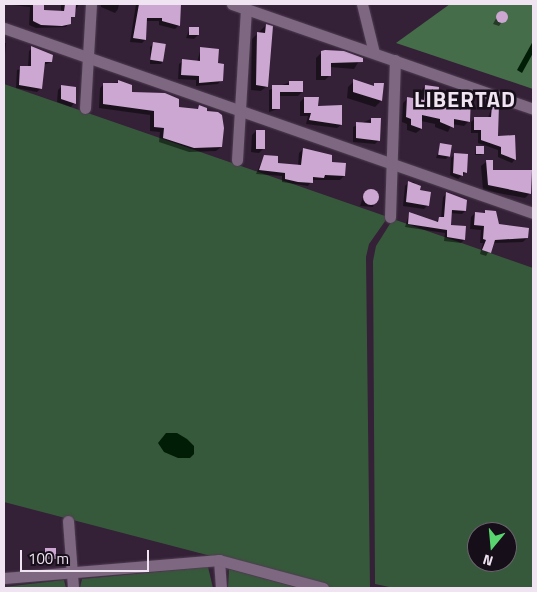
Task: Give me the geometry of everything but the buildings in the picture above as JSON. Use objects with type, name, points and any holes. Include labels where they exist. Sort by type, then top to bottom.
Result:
[{"type":"street","points":[[85,108],[91,4]]},
{"type":"street","points":[[232,4],[533,109]]},
{"type":"street","points":[[362,4],[374,53]]},
{"type":"street","points":[[237,160],[246,9]]},
{"type":"street","points":[[4,28],[533,213]]},
{"type":"street","points":[[390,217],[394,60]]},
{"type":"street","points":[[68,521],[73,588]]},
{"type":"street","points":[[219,560],[221,588]]},
{"type":"street","points":[[4,578],[219,560],[323,588]]},
{"type":"shaded area","points":[[450,4],[533,4],[533,89],[396,43]]},
{"type":"shaded area","points":[[533,41],[533,53],[522,73],[517,70]]},
{"type":"shaded area","points":[[4,84],[388,217],[369,244],[366,257],[370,588],[333,588],[4,502]]},
{"type":"shaded area","points":[[393,219],[533,268],[533,588],[394,588],[375,584],[373,261],[376,246]]},
{"type":"shaded area","points":[[166,433],[177,433],[187,439],[194,446],[194,454],[190,458],[178,458],[164,452],[158,443]]},
{"type":"shaded area","points":[[208,567],[213,588],[80,588],[82,579]]},
{"type":"shaded area","points":[[229,569],[299,588],[228,588]]},
{"type":"shaded area","points":[[64,580],[66,588],[4,588],[4,587]]},
{"type":"district","name":"LIBERTAD","points":[[465,100]]}]
